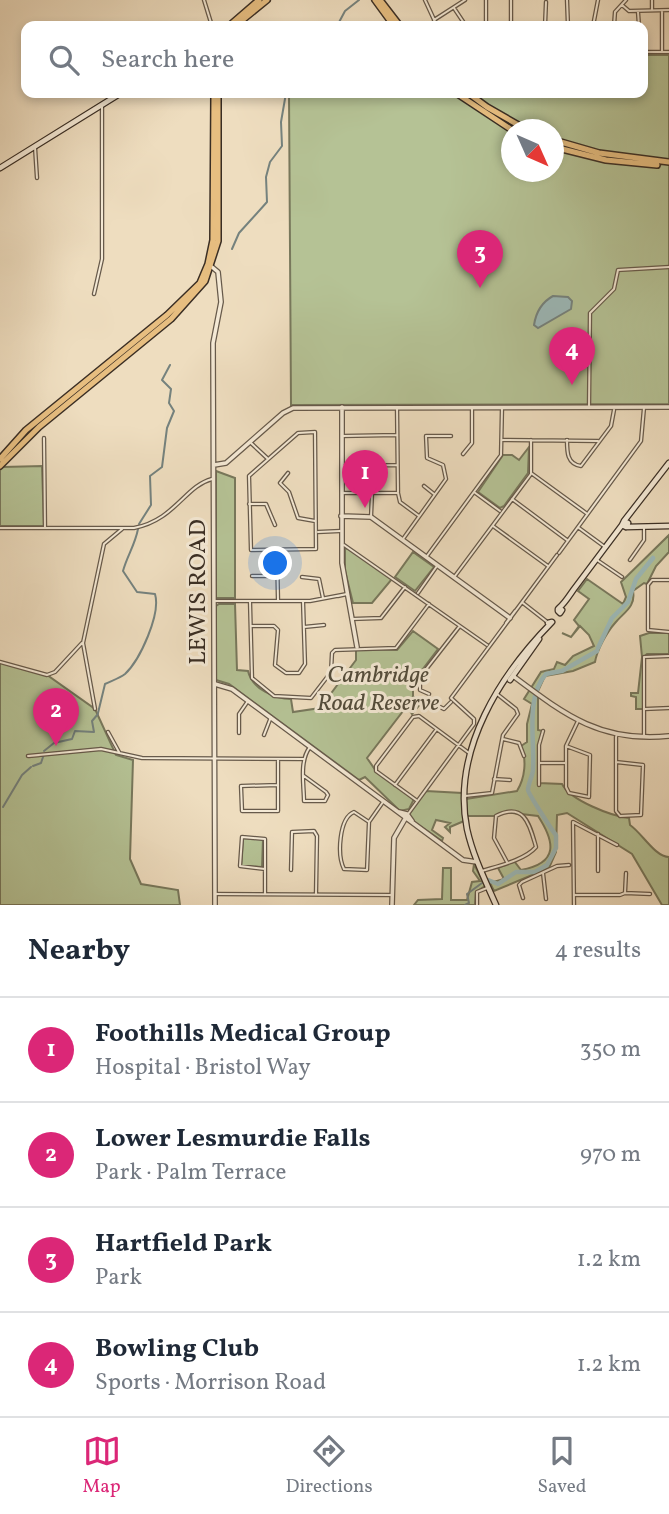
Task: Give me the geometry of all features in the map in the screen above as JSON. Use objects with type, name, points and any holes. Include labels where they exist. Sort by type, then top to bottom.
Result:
[{"type":"main road","points":[[235,21],[259,0]]},
{"type":"main road","points":[[241,21],[267,0]]},
{"type":"main road","points":[[378,0],[391,21]]},
{"type":"main road","points":[[378,0],[396,21]]},
{"type":"main road","points":[[0,168],[113,98]]},
{"type":"main road","points":[[206,276],[216,272],[213,255],[216,98]]},
{"type":"main road","points":[[464,98],[501,123]]},
{"type":"main road","points":[[475,98],[508,119]]},
{"type":"main road","points":[[564,143],[599,153],[669,164]]},
{"type":"main road","points":[[564,150],[606,160],[669,164]]},
{"type":"main road","points":[[0,459],[26,430],[185,306],[206,276],[213,255]]},
{"type":"main road","points":[[0,466],[38,426],[112,364]]},
{"type":"main road","points":[[496,905],[476,860],[467,829],[464,796],[469,752],[478,721],[548,621],[626,525],[630,515],[669,463]]},
{"type":"main road","points":[[626,525],[669,526]]},
{"type":"street","points":[[204,0],[210,21]]},
{"type":"street","points":[[425,0],[434,20],[465,0]]},
{"type":"street","points":[[486,0],[486,21]]},
{"type":"street","points":[[511,0],[511,21]]},
{"type":"street","points":[[568,0],[568,21]]},
{"type":"street","points":[[594,21],[598,0]]},
{"type":"street","points":[[614,21],[615,12],[626,0]]},
{"type":"street","points":[[652,0],[652,10]]},
{"type":"street","points":[[545,21],[546,1]]},
{"type":"street","points":[[622,5],[629,11],[669,10]]},
{"type":"street","points":[[453,8],[462,21]]},
{"type":"street","points":[[662,10],[663,52]]},
{"type":"street","points":[[638,11],[639,21]]},
{"type":"street","points":[[662,31],[669,31]]},
{"type":"street","points":[[648,52],[669,52]]},
{"type":"street","points":[[94,295],[102,259],[104,111],[101,105]]},
{"type":"street","points":[[35,146],[37,178]]},
{"type":"street","points":[[589,407],[590,314],[614,289],[618,270],[669,267]]},
{"type":"street","name":"LEWIS ROAD","points":[[215,905],[213,343],[221,302],[216,272]]},
{"type":"street","points":[[426,555],[501,455],[501,406]]},
{"type":"street","points":[[341,407],[341,531],[346,594],[357,647]]},
{"type":"street","points":[[398,407],[398,494],[400,502],[419,516]]},
{"type":"street","points":[[463,454],[472,443],[471,407]]},
{"type":"street","points":[[567,440],[568,457],[579,466],[611,426],[613,407]]},
{"type":"street","points":[[438,701],[437,705],[444,708],[641,442],[643,407]]},
{"type":"street","points":[[214,464],[226,463],[291,408],[669,407]]},
{"type":"street","points":[[315,432],[314,552],[251,551],[249,504],[249,476],[298,433],[315,432]]},
{"type":"street","points":[[341,436],[398,435]]},
{"type":"street","points":[[402,539],[444,483],[446,472],[443,465],[426,458],[426,436],[451,436]]},
{"type":"street","points":[[44,439],[45,528]]},
{"type":"street","points":[[502,440],[599,442]]},
{"type":"street","points":[[454,577],[531,473],[531,440]]},
{"type":"street","points":[[251,441],[268,459]]},
{"type":"street","points":[[342,464],[398,465]]},
{"type":"street","points":[[288,473],[280,483],[289,492],[298,518],[316,521]]},
{"type":"street","points":[[531,473],[587,514]]},
{"type":"street","points":[[0,528],[134,528],[160,521],[205,482],[214,478]]},
{"type":"street","points":[[424,486],[436,495]]},
{"type":"street","points":[[474,492],[501,511]]},
{"type":"street","points":[[341,493],[398,494]]},
{"type":"street","points":[[371,517],[372,493]]},
{"type":"street","points":[[512,499],[568,540]]},
{"type":"street","points":[[249,504],[266,504],[275,526]]},
{"type":"street","points":[[342,516],[371,517],[509,617]]},
{"type":"street","points":[[493,526],[548,567]]},
{"type":"street","points":[[577,527],[605,548]]},
{"type":"street","points":[[630,560],[644,540],[644,527]]},
{"type":"street","points":[[95,709],[83,643],[104,544],[123,528]]},
{"type":"street","points":[[316,532],[341,531]]},
{"type":"street","points":[[343,546],[390,575],[488,646]]},
{"type":"street","points":[[277,551],[278,601]]},
{"type":"street","points":[[596,560],[622,577]]},
{"type":"street","points":[[416,594],[438,566]]},
{"type":"street","points":[[252,576],[278,576]]},
{"type":"street","points":[[302,577],[319,579],[323,599]]},
{"type":"street","points":[[669,580],[649,583],[648,625],[650,632],[669,632]]},
{"type":"street","points":[[352,619],[381,618],[405,586]]},
{"type":"street","points":[[214,601],[303,601],[346,594]]},
{"type":"street","points":[[250,601],[251,676],[279,697],[311,698],[331,672],[332,653],[357,647],[396,648],[429,604]]},
{"type":"street","points":[[250,626],[274,626],[278,630],[275,665],[286,673],[299,673],[304,667],[303,601]]},
{"type":"street","points":[[522,602],[548,621]]},
{"type":"street","points":[[303,627],[324,625]]},
{"type":"street","points":[[429,694],[421,690],[420,677],[460,626]]},
{"type":"street","points":[[0,663],[47,675],[55,672],[78,643],[83,643]]},
{"type":"street","points":[[644,735],[644,657],[669,656]]},
{"type":"street","points":[[513,674],[536,694],[578,721],[617,733],[669,736]]},
{"type":"street","points":[[513,674],[578,721]]},
{"type":"street","points":[[215,684],[226,685],[271,717],[459,858],[476,860]]},
{"type":"street","points":[[464,796],[489,795],[502,738],[518,713],[497,694]]},
{"type":"street","points":[[392,905],[394,838],[404,817],[478,721],[451,699]]},
{"type":"street","points":[[239,733],[239,714],[248,701]]},
{"type":"street","points":[[644,709],[669,708]]},
{"type":"street","points":[[264,735],[271,717]]},
{"type":"street","points":[[417,800],[376,771],[376,766],[413,717],[419,717],[469,752]]},
{"type":"street","points":[[566,746],[590,755],[589,797],[567,790],[566,746],[578,721]]},
{"type":"street","points":[[395,785],[436,729]]},
{"type":"street","points":[[539,785],[543,731]]},
{"type":"street","points":[[108,732],[119,753]]},
{"type":"street","points":[[616,762],[643,763],[643,813],[638,816],[620,816],[616,811],[616,762],[617,733]]},
{"type":"street","points":[[502,738],[519,743],[524,756]]},
{"type":"street","points":[[304,776],[326,792],[328,795],[325,802],[304,802],[304,776],[304,759],[310,747]]},
{"type":"street","points":[[40,754],[90,749],[142,758],[304,759]]},
{"type":"street","points":[[278,759],[278,785],[278,811],[242,811],[241,786],[278,785]]},
{"type":"street","points":[[539,763],[566,763]]},
{"type":"street","points":[[494,779],[510,780]]},
{"type":"street","points":[[369,822],[354,812],[346,816],[341,866],[344,869],[367,870],[369,822],[384,802]]},
{"type":"street","points":[[481,872],[507,862],[532,852],[536,847],[524,815],[496,816],[494,838],[507,862]]},
{"type":"street","points":[[574,905],[573,822],[617,845]]},
{"type":"street","points":[[291,870],[292,832],[315,831],[316,894]]},
{"type":"street","points":[[598,834],[598,871]]},
{"type":"street","points":[[265,869],[240,866],[242,837],[265,839],[265,869],[265,894]]},
{"type":"street","points":[[523,898],[519,885],[558,866],[572,865]]},
{"type":"street","points":[[543,872],[546,899]]},
{"type":"street","points":[[625,893],[626,873]]},
{"type":"street","points":[[477,905],[477,892],[488,888]]},
{"type":"street","points":[[214,894],[393,895]]},
{"type":"street","points":[[574,895],[650,894]]},
{"type":"green space","points":[[648,55],[669,55],[669,404],[291,405],[289,98],[648,98]]},
{"type":"green space","points":[[529,447],[528,473],[504,506],[500,508],[478,492],[503,455],[512,455],[519,460]]},
{"type":"green space","points":[[42,466],[44,526],[0,526],[0,470],[3,467]]},
{"type":"green space","points":[[216,471],[235,478],[235,598],[216,598]]},
{"type":"green space","points":[[669,535],[669,552],[656,566],[647,584],[644,583],[633,591],[631,605],[609,631],[595,662],[573,671],[545,676],[538,691],[538,730],[543,731],[539,745],[539,783],[562,784],[573,796],[592,806],[629,818],[630,825],[654,849],[669,857],[669,905],[662,905],[632,854],[567,813],[557,815],[556,852],[549,868],[494,891],[490,883],[504,879],[498,868],[514,861],[521,870],[533,867],[548,857],[548,834],[538,816],[503,812],[495,816],[467,816],[466,799],[517,791],[524,769],[521,746],[527,742],[527,724],[532,704],[524,699],[541,672],[554,669],[557,662],[565,665],[573,656],[594,646],[589,635],[580,626],[571,637],[579,626],[574,620],[589,599],[578,591],[587,579],[623,604],[626,597],[621,582]]},
{"type":"green space","points":[[348,548],[392,579],[372,603],[353,603],[345,571],[345,549]]},
{"type":"green space","points":[[413,552],[434,567],[415,591],[395,577]]},
{"type":"green space","name":"Cambridge Road Reserve","points":[[235,604],[237,670],[248,671],[254,683],[265,692],[291,699],[293,712],[320,708],[356,660],[356,649],[397,650],[413,631],[438,649],[413,682],[413,696],[421,703],[412,714],[407,706],[367,758],[376,771],[414,799],[409,809],[400,811],[365,777],[359,780],[229,684],[216,680],[216,606]]},
{"type":"green space","points":[[669,633],[669,654],[647,654],[644,657],[644,709],[636,709],[636,697],[631,696],[631,693],[638,693],[642,657],[640,636]]},
{"type":"green space","points":[[0,662],[47,675],[95,709],[116,755],[133,760],[130,859],[141,884],[178,890],[180,905],[0,905]]},
{"type":"green space","points":[[426,791],[462,793],[464,821],[450,827],[450,832],[445,827],[450,823],[436,820],[432,830],[443,838],[442,841],[413,821],[409,814]]},
{"type":"green space","points":[[243,838],[263,839],[262,867],[241,866]]},
{"type":"green space","points":[[474,864],[485,886],[476,892],[475,905],[414,905],[418,900],[442,899],[443,868],[451,868],[451,900],[467,900],[472,882],[480,881],[473,871]]},
{"type":"water","points":[[553,296],[568,297],[572,301],[571,309],[538,328],[534,325],[538,312]]},
{"type":"waterway","points":[[340,21],[345,11],[359,0]]},
{"type":"waterway","points":[[232,249],[239,233],[267,202],[266,177],[270,162],[282,146],[281,122],[285,98]]},
{"type":"waterway","points":[[139,524],[151,505],[150,476],[162,467],[167,428],[174,411],[169,403],[171,389],[162,380],[170,365]]},
{"type":"waterway","points":[[98,713],[105,684],[123,675],[131,667],[143,648],[155,613],[155,594],[137,592],[123,571],[138,529]]},
{"type":"waterway","points":[[598,648],[612,618],[628,602],[636,579],[653,558]]},
{"type":"waterway","points":[[562,671],[597,651]]},
{"type":"waterway","points":[[488,880],[498,884],[516,872],[535,872],[547,865],[556,848],[556,835],[528,790],[533,769],[532,720],[535,695],[546,674],[561,671]]},
{"type":"waterway","points":[[44,751],[54,743],[72,739],[75,731],[94,732],[92,721],[98,714]]},
{"type":"waterway","points":[[33,766],[41,763],[44,754]]},
{"type":"waterway","points":[[3,807],[22,775],[31,767]]},
{"type":"waterway","points":[[465,905],[469,903],[467,894],[482,883]]},
{"type":"place","name":"Hartfield Park","points":[[480,288]]},
{"type":"place","name":"Bowling Club","points":[[572,385]]},
{"type":"place","name":"Foothills Medical Group","points":[[365,508]]},
{"type":"place","name":"Lower Lesmurdie Falls","points":[[56,746]]}]
